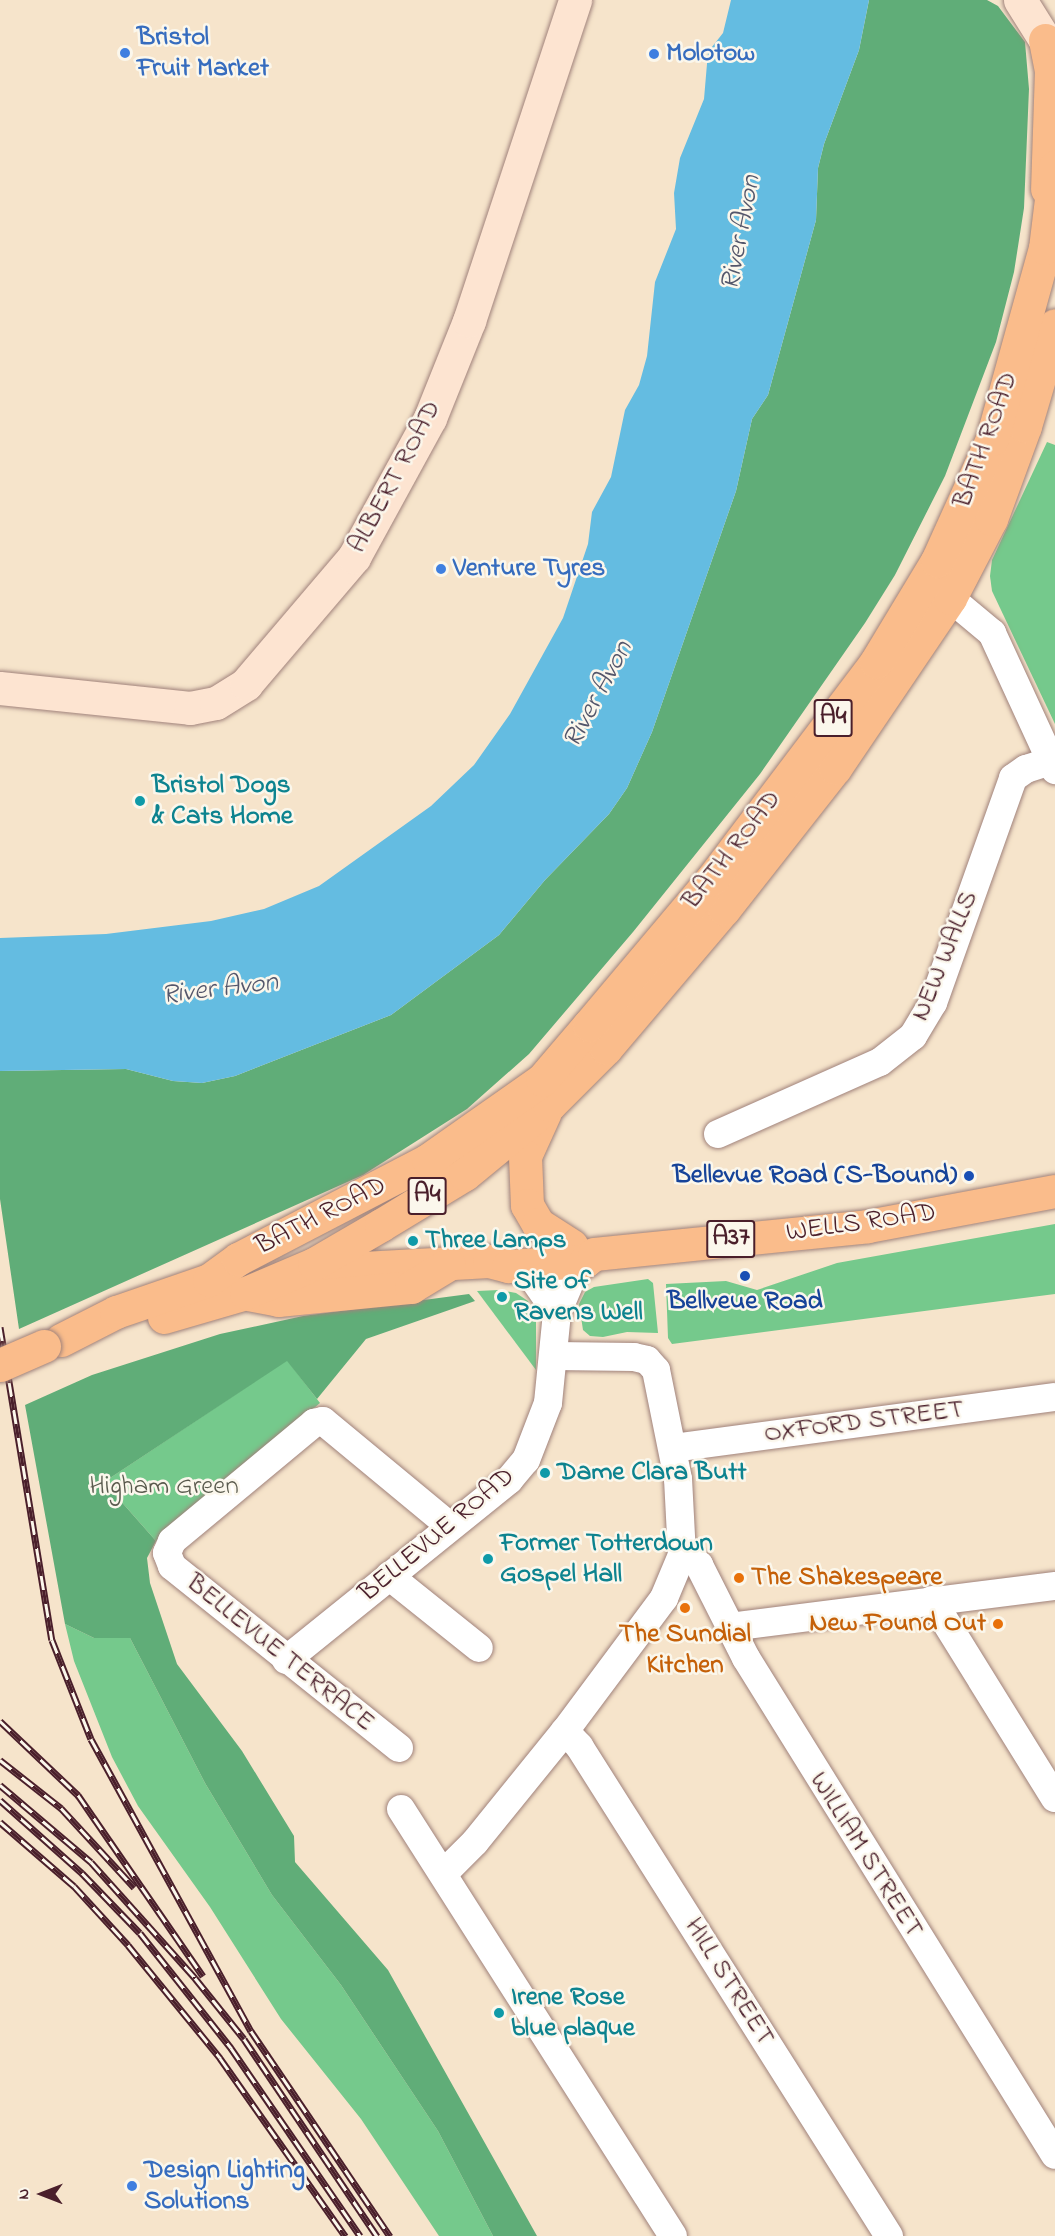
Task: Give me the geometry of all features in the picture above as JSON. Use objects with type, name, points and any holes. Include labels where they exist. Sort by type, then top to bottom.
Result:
[{"type":"highway","name":"BATH ROAD","points":[[1045,40],[1051,70],[1045,248]]},
{"type":"highway","name":"BATH ROAD","points":[[209,1280],[238,1259],[428,1160],[534,1086],[712,879],[876,662],[938,561],[992,439],[1045,248],[1055,167]]},
{"type":"highway","name":"BATH ROAD","points":[[53,1343],[182,1313],[246,1293],[296,1272],[465,1173],[549,1105],[606,1048],[724,909],[835,768],[950,598],[991,519],[1025,426],[1055,325]]},
{"type":"highway","points":[[549,1105],[525,1156],[527,1205],[538,1224],[582,1254]]},
{"type":"highway","name":"WELLS ROAD","points":[[296,1272],[489,1261],[508,1266],[524,1265],[582,1254],[868,1226],[1055,1191]]},
{"type":"highway","name":"WELLS ROAD","points":[[489,1261],[507,1250],[582,1254]]},
{"type":"highway","name":"A37","points":[[246,1293],[278,1300],[411,1287],[452,1263]]},
{"type":"highway","name":"BATH ROAD","points":[[0,1365],[53,1343],[117,1312],[209,1280],[296,1272]]},
{"type":"street","name":"ALBERT ROAD","points":[[0,688],[190,708],[216,703],[246,684],[354,557],[430,418],[470,321],[575,0]]},
{"type":"street","points":[[1020,0],[1045,40]]},
{"type":"street","points":[[950,598],[992,633],[1053,765]]},
{"type":"street","name":"NEW WALLS","points":[[718,1134],[880,1062],[913,1036],[933,1003],[1013,778],[1026,769],[1053,765]]},
{"type":"street","name":"BELLEVUE ROAD","points":[[286,1660],[509,1480],[526,1460],[548,1403],[555,1356],[557,1313],[582,1254]]},
{"type":"street","points":[[524,1265],[557,1313]]},
{"type":"street","points":[[445,1872],[475,1842],[565,1731],[664,1598],[682,1555],[683,1528],[673,1448],[656,1370],[647,1360],[555,1356]]},
{"type":"street","name":"OXFORD STREET","points":[[673,1448],[1055,1398]]},
{"type":"street","name":"BELLEVUE TERRACE","points":[[399,1748],[286,1660],[172,1566],[167,1553],[172,1541],[314,1423],[323,1421],[450,1526]]},
{"type":"street","name":"WILLIAM STREET","points":[[682,1555],[699,1565],[730,1627],[892,1898],[1055,2155]]},
{"type":"street","points":[[390,1576],[479,1648]]},
{"type":"street","points":[[730,1627],[932,1600],[1055,1587]]},
{"type":"street","points":[[932,1600],[1055,1798]]},
{"type":"street","name":"HILL STREET","points":[[565,1731],[579,1746],[889,2236]]},
{"type":"street","points":[[401,1809],[445,1872],[673,2236]]},
{"type":"green space","points":[[869,0],[987,0],[998,6],[1025,42],[1029,89],[1024,208],[1014,272],[996,342],[945,476],[895,575],[865,623],[760,774],[633,932],[529,1054],[467,1109],[363,1175],[19,1329],[0,1199],[0,1071],[126,1069],[173,1081],[202,1083],[235,1076],[391,1015],[499,935],[545,880],[609,814],[627,788],[652,732],[736,491],[752,419],[768,395],[816,220],[818,168],[824,144],[859,50]]},
{"type":"green space","points":[[1047,442],[1055,445],[1055,724],[992,591],[990,576],[992,560]]},
{"type":"green space","points":[[1055,1224],[1055,1294],[672,1344],[668,1338],[666,1284],[726,1281],[757,1290],[837,1263]]},
{"type":"green space","points":[[648,1279],[653,1283],[658,1333],[627,1332],[603,1337],[590,1336],[583,1330],[579,1304],[585,1292],[594,1287]]},
{"type":"green space","points":[[499,1290],[516,1293],[528,1301],[536,1315],[536,1370],[477,1291]]},
{"type":"green space","points":[[469,1294],[475,1301],[366,1339],[317,1399],[287,1361],[104,1482],[156,1541],[147,1558],[150,1583],[177,1664],[242,1751],[294,1836],[295,1862],[388,1970],[537,2236],[493,2236],[438,2131],[341,1985],[272,1895],[205,1783],[130,1638],[94,1638],[65,1624],[25,1405],[92,1375],[220,1334],[303,1316]]},
{"type":"green space","name":"Higham Green","points":[[287,1360],[320,1403],[156,1541],[104,1482]]},
{"type":"green space","points":[[65,1624],[94,1638],[130,1638],[205,1783],[272,1895],[341,1985],[438,2131],[493,2236],[439,2236],[361,2119],[281,2019],[210,1907],[138,1806],[112,1757],[74,1661]]},
{"type":"water","name":"River Avon","points":[[731,0],[869,0],[859,50],[824,144],[818,168],[816,220],[768,395],[752,419],[736,491],[652,732],[627,788],[609,814],[545,880],[499,935],[391,1015],[235,1076],[202,1083],[173,1081],[126,1069],[0,1071],[0,938],[106,934],[211,921],[264,909],[319,886],[431,806],[474,765],[510,714],[563,618],[588,544],[592,512],[611,477],[625,410],[639,385],[647,356],[655,282],[676,229],[674,193],[680,158],[704,99],[708,52],[723,33]]},
{"type":"railway","points":[[0,1327],[52,1640],[91,1739],[251,2031],[390,2236]]},
{"type":"railway","points":[[0,1721],[78,1795],[203,1976]]},
{"type":"railway","points":[[0,1760],[61,1808],[134,1887]]},
{"type":"railway","points":[[0,1785],[91,1862],[195,1978],[244,2039],[377,2236]]},
{"type":"railway","points":[[0,1800],[82,1873],[140,1933],[231,2048],[360,2236]]},
{"type":"railway","points":[[0,1822],[74,1886],[128,1945],[220,2058],[345,2236]]},
{"type":"place","name":"Bristol Fruit Market","points":[[125,53]]},
{"type":"place","name":"Molotow","points":[[654,54]]},
{"type":"place","name":"Venture Tyres","points":[[441,569]]},
{"type":"place","name":"Bristol Dogs & Cats Home","points":[[140,801]]},
{"type":"place","name":"Bellevue Road (S-Bound)","points":[[969,1176]]},
{"type":"place","name":"Three Lamps","points":[[413,1241]]},
{"type":"place","name":"Bellveue Road","points":[[745,1276]]},
{"type":"place","name":"Site of Ravens Well","points":[[502,1297]]},
{"type":"place","name":"Dame Clara Butt","points":[[545,1473]]},
{"type":"place","name":"Former Totterdown Gospel Hall","points":[[488,1559]]},
{"type":"place","name":"The Shakespeare","points":[[739,1578]]},
{"type":"place","name":"The Sundial Kitchen","points":[[685,1608]]},
{"type":"place","name":"New Found Out","points":[[998,1624]]},
{"type":"place","name":"Irene Rose blue plaque","points":[[499,2013]]},
{"type":"place","name":"Design Lighting Solutions","points":[[132,2186]]}]
